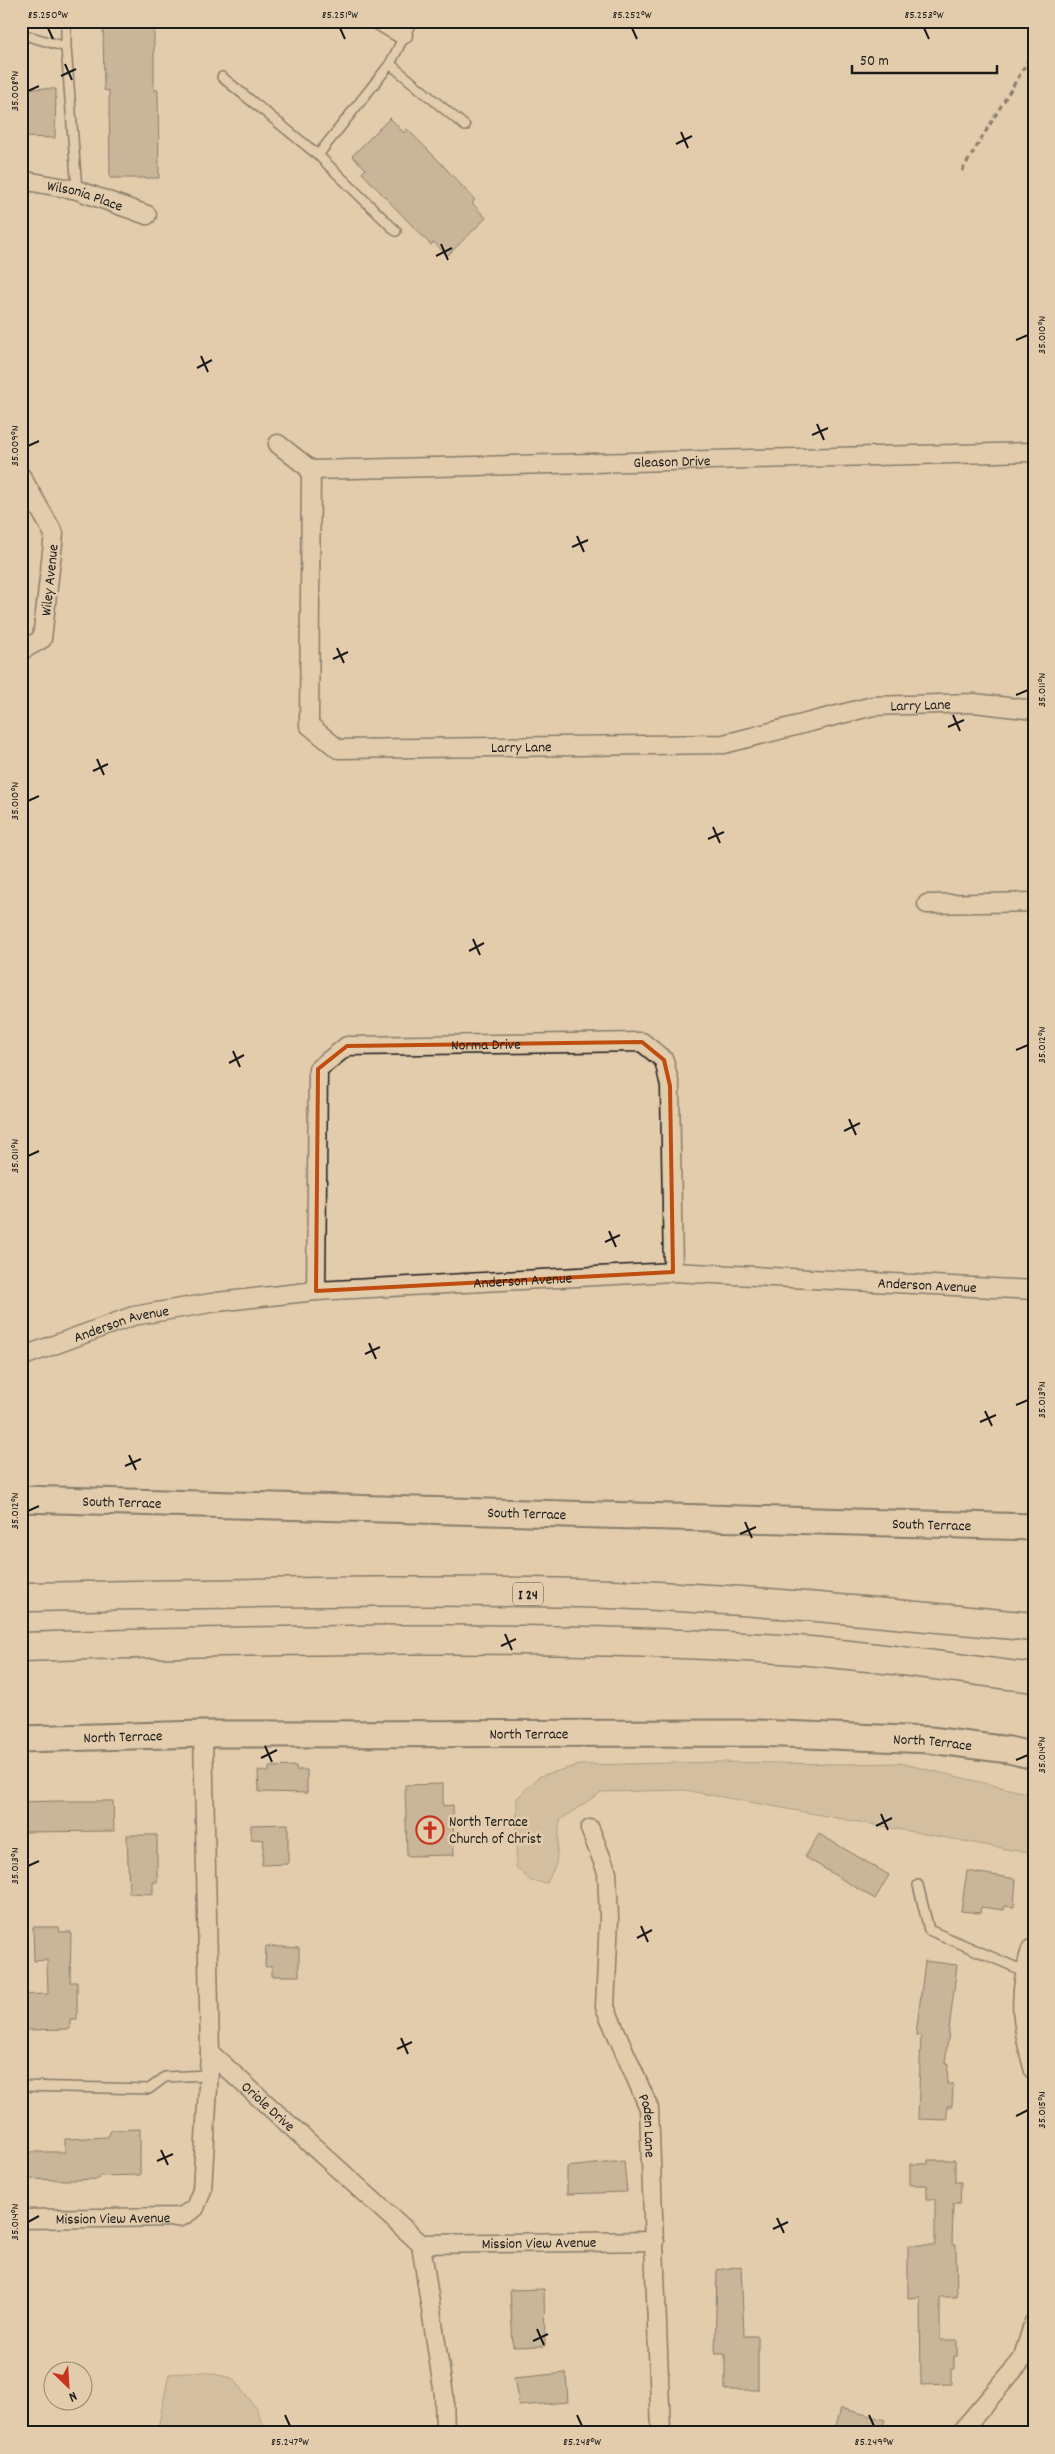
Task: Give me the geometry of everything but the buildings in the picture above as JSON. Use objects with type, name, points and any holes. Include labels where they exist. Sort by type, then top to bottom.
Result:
[{"type":"highway","name":"I 24","points":[[21,1597],[348,1592],[612,1594],[825,1607],[1034,1627]]},
{"type":"highway","points":[[21,1647],[357,1638],[605,1641],[798,1650],[1034,1678]]},
{"type":"street","points":[[379,21],[408,28]]},
{"type":"street","name":"Wilsonia Place","points":[[21,180],[77,190],[147,215]]},
{"type":"street","points":[[278,444],[311,470]]},
{"type":"street","name":"Gleason Drive","points":[[311,470],[1034,452]]},
{"type":"street","name":"Larry Lane","points":[[311,470],[309,725],[338,749],[724,744],[873,706],[974,703],[1034,710]]},
{"type":"street","name":"Wiley Avenue","points":[[21,476],[54,534],[42,639],[21,651]]},
{"type":"street","points":[[926,904],[1034,902]]},
{"type":"street","name":"Norma Drive","points":[[316,1291],[318,1069],[347,1046],[642,1042],[664,1060],[670,1086],[673,1272]]},
{"type":"street","name":"Anderson Avenue","points":[[21,1358],[133,1316],[218,1302],[316,1291],[673,1272],[1034,1290]]},
{"type":"street","name":"South Terrace","points":[[21,1499],[1034,1527]]},
{"type":"street","name":"North Terrace","points":[[21,1739],[203,1734],[757,1733],[930,1740],[1008,1750],[1034,1756]]},
{"type":"street","points":[[203,1734],[210,2053]]},
{"type":"street","name":"Paden Lane","points":[[590,1829],[607,1872],[609,1918],[606,2007],[649,2108],[656,2241],[661,2433]]},
{"type":"street","points":[[1031,1949],[1024,1971],[1022,1986],[1023,2032],[1034,2071]]},
{"type":"street","name":"Mission View Avenue","points":[[21,2219],[181,2217],[195,2208],[202,2190],[210,2053]]},
{"type":"street","name":"Oriole Drive","points":[[210,2053],[421,2244]]},
{"type":"street","name":"Mission View Avenue","points":[[421,2244],[656,2241]]},
{"type":"street","points":[[421,2244],[444,2394],[445,2433]]},
{"type":"street","points":[[960,2433],[1022,2360],[1034,2322]]},
{"type":"lane","points":[[66,21],[66,47],[77,190]]},
{"type":"lane","points":[[318,155],[390,64],[408,28]]},
{"type":"lane","points":[[21,34],[66,47]]},
{"type":"lane","points":[[390,64],[465,126]]},
{"type":"lane","points":[[222,77],[318,155],[396,231]]},
{"type":"lane","points":[[918,1885],[929,1930],[1024,1971]]},
{"type":"lane","points":[[21,2086],[150,2089],[165,2077],[208,2075]]},
{"type":"path","points":[[962,171],[1034,51]]},
{"type":"highlighted area","points":[[642,1042],[664,1060],[670,1086],[673,1272],[316,1291],[318,1069],[347,1046]]},
{"type":"shaded area","points":[[715,1762],[900,1763],[1034,1795],[1034,1854],[684,1790],[601,1792],[560,1820],[556,1864],[547,1883],[531,1881],[516,1867],[517,1798],[540,1776],[579,1765]]},
{"type":"shaded area","points":[[205,2372],[232,2378],[256,2408],[266,2433],[157,2433],[169,2374]]},
{"type":"place","name":"North Terrace Church of Christ","points":[[430,1830]]}]
